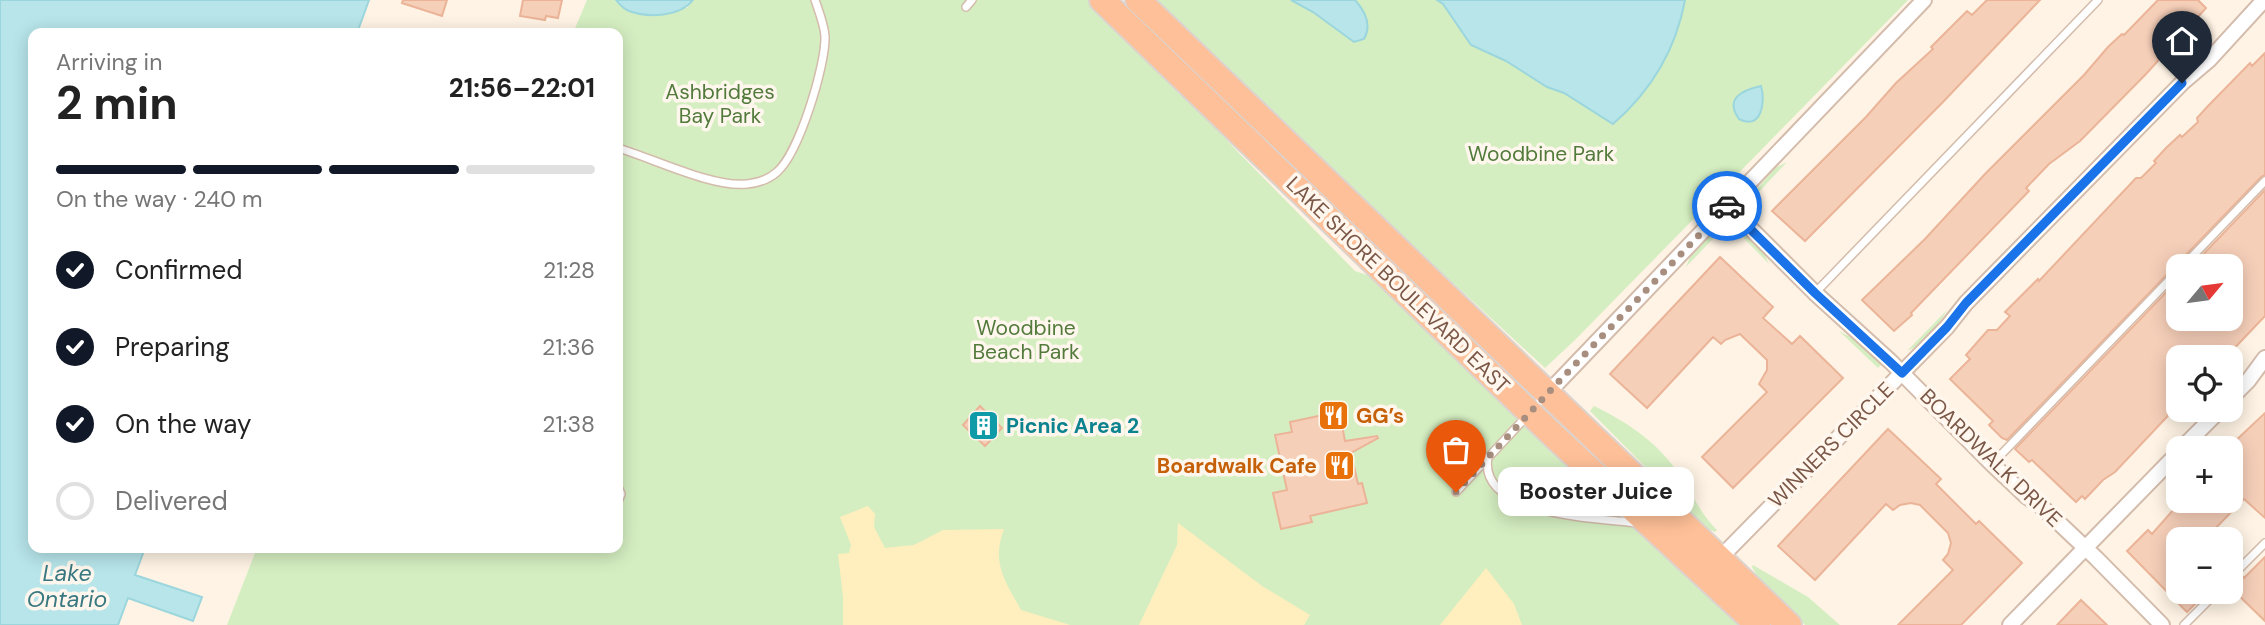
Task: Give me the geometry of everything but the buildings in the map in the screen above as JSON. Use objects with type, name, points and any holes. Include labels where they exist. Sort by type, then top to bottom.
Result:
[{"type":"highway","name":"LAKE SHORE BOULEVARD EAST","points":[[1102,0],[1530,412],[1758,625]]},
{"type":"highway","name":"LAKE SHORE BOULEVARD EAST","points":[[1138,0],[1789,625]]},
{"type":"street","points":[[1530,412],[1924,0]]},
{"type":"street","name":"WINNERS CIRCLE","points":[[1720,558],[2264,0]]},
{"type":"street","name":"BOARDWALK DRIVE","points":[[1727,205],[1815,293],[1902,373],[1992,464],[2042,507],[2162,625]]},
{"type":"street","points":[[2243,386],[2265,358]]},
{"type":"street","points":[[2194,436],[2208,422]]},
{"type":"street","points":[[2010,625],[2166,465]]},
{"type":"lane","points":[[623,150],[697,175],[738,184],[756,183],[778,172],[795,142],[815,92],[824,59],[822,22],[815,0]]},
{"type":"lane","points":[[965,8],[972,0]]},
{"type":"lane","points":[[1815,293],[2098,0]]},
{"type":"lane","points":[[2195,254],[2265,181]]},
{"type":"lane","points":[[1992,464],[2166,283]]},
{"type":"lane","points":[[1456,492],[1530,412]]},
{"type":"lane","points":[[1488,457],[1486,467],[1489,477],[1496,489],[1510,499],[1537,508],[1636,523],[1659,531]]},
{"type":"lane","points":[[2243,565],[2265,543]]},
{"type":"lane","points":[[2184,625],[2205,604]]},
{"type":"green space","name":"Woodbine Beach Park","points":[[587,0],[616,0],[627,10],[687,8],[693,0],[1092,0],[1140,45],[1237,151],[1355,271],[1379,279],[1746,625],[227,625],[255,553],[623,553],[623,28],[575,28]]},
{"type":"green space","name":"Woodbine Park","points":[[1156,0],[1908,0],[1545,368],[1372,208]]},
{"type":"green space","points":[[1787,162],[1751,200],[1749,198],[1775,168]]},
{"type":"green space","points":[[1720,225],[1723,228],[1686,267],[1692,252]]},
{"type":"green space","points":[[1734,225],[1762,249],[1769,264],[1733,227]]},
{"type":"green space","points":[[1947,310],[1930,334],[1907,351]]},
{"type":"green space","points":[[1839,331],[1856,340],[1881,365],[1878,368]]},
{"type":"green space","points":[[1594,406],[1631,427],[1663,454],[1717,530],[1715,532],[1706,528],[1590,411]]},
{"type":"green space","points":[[1753,565],[1808,597],[1840,625],[1805,625],[1757,576]]},
{"type":"sand","points":[[868,506],[875,514],[874,527],[885,548],[914,545],[943,530],[1004,529],[1000,541],[999,562],[1005,581],[1021,610],[1070,625],[843,625],[838,554],[849,553],[851,545],[840,517]]},
{"type":"sand","points":[[1178,523],[1262,586],[1310,615],[1304,625],[1139,625],[1177,545]]},
{"type":"sand","points":[[1486,568],[1514,604],[1522,625],[1440,625]]},
{"type":"water","name":"Lake Ontario","points":[[0,0],[369,0],[359,28],[28,28],[28,553],[143,553],[135,575],[202,597],[193,621],[128,598],[118,625],[0,625]]},
{"type":"water","points":[[616,0],[693,0],[672,13],[645,15],[629,11]]},
{"type":"water","points":[[1291,0],[1355,0],[1366,18],[1364,39],[1354,42],[1313,12]]},
{"type":"water","points":[[1437,0],[1685,0],[1675,35],[1660,68],[1639,98],[1613,124],[1564,93],[1547,87],[1506,61],[1471,45],[1443,4]]},
{"type":"water","points":[[1761,86],[1763,100],[1757,118],[1746,122],[1739,119],[1735,112],[1735,100],[1742,93]]},
{"type":"way so far","points":[[1456,492],[1727,206]]},
{"type":"place","name":"GG’s","points":[[1333,416]]},
{"type":"place","name":"Picnic Area 2","points":[[983,426]]},
{"type":"place","name":"Boardwalk Cafe","points":[[1340,466]]},
{"type":"place","name":"Booster Juice","points":[[1456,492]]},
{"type":"route","points":[[1727,206],[1815,293],[1902,373],[1947,327],[1966,303],[2182,83]]},
{"type":"park label","name":"Ashbridges Bay Park","points":[[720,104]]}]
